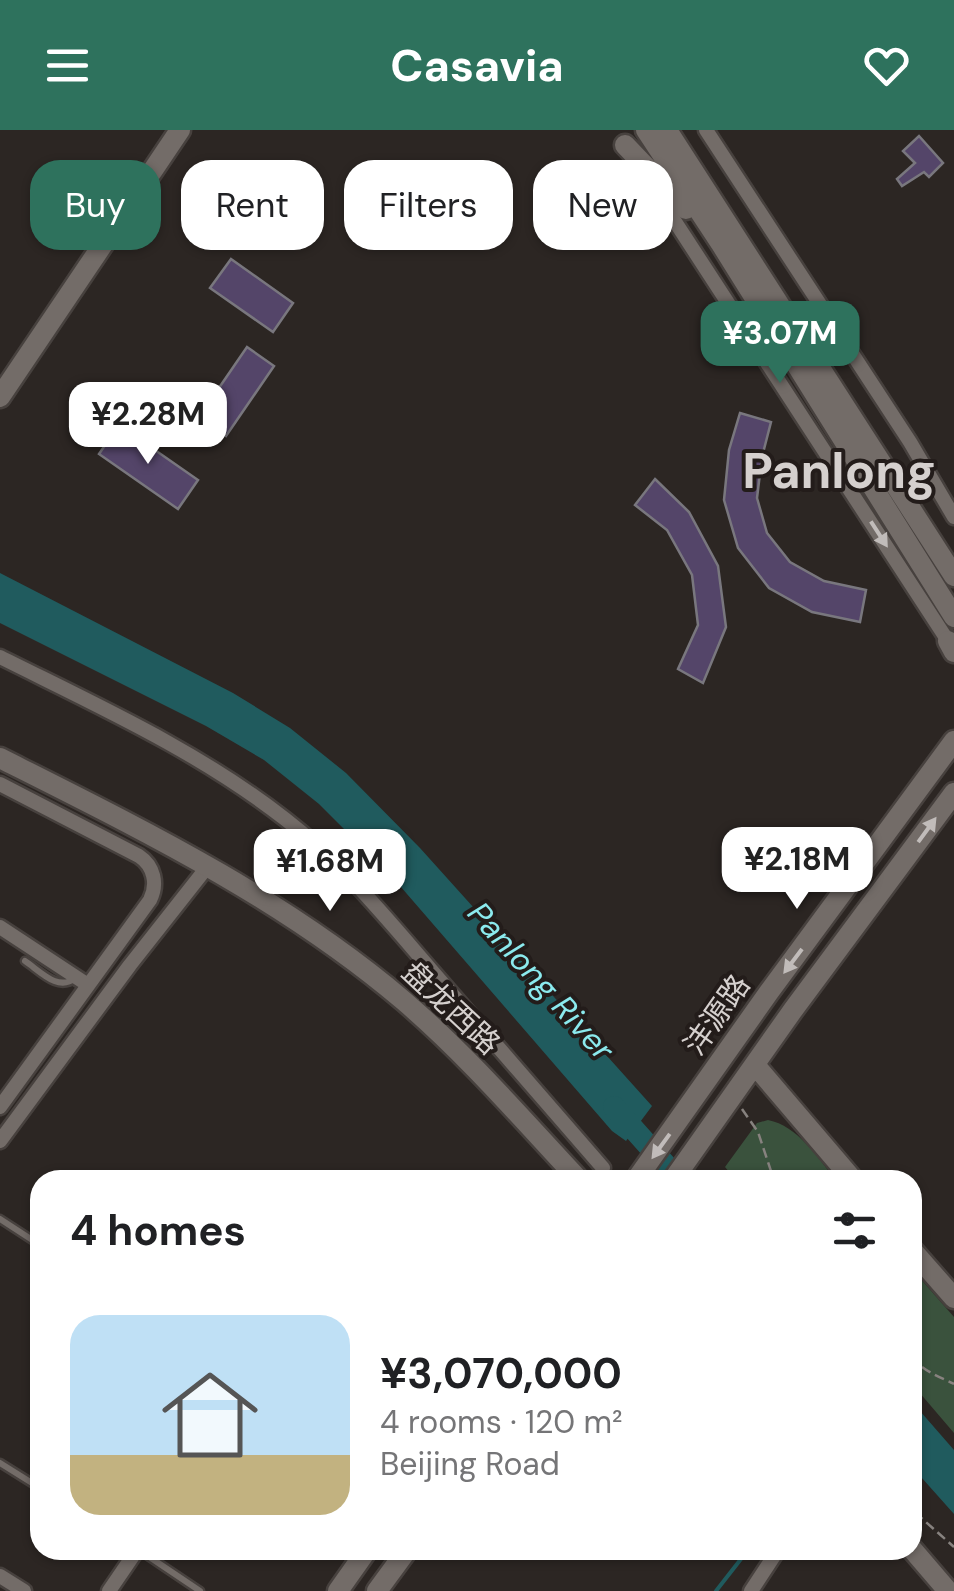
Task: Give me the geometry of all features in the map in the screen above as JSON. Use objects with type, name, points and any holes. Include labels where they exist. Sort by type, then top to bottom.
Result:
[{"type":"main road","points":[[0,397],[180,130]]},
{"type":"main road","points":[[646,130],[954,617]]},
{"type":"main road","points":[[667,130],[953,573]]},
{"type":"main road","points":[[620,138],[721,244]]},
{"type":"main road","name":"沣源路","points":[[643,1170],[954,741]]},
{"type":"main road","name":"盘龙西路","points":[[0,758],[246,887],[312,932],[404,1001],[458,1051],[571,1170]]},
{"type":"main road","name":"沣源路","points":[[680,1170],[954,793]]},
{"type":"main road","points":[[755,1064],[845,1170]]},
{"type":"main road","points":[[922,1261],[954,1298]]},
{"type":"main road","points":[[338,1591],[360,1560]]},
{"type":"main road","points":[[378,1591],[400,1560]]},
{"type":"main road","points":[[921,1560],[948,1591]]},
{"type":"street","points":[[706,130],[910,442],[954,517]]},
{"type":"street","points":[[620,138],[952,646]]},
{"type":"street","points":[[0,657],[170,742],[236,782],[288,821],[334,861],[603,1168]]},
{"type":"street","points":[[0,784],[139,856],[154,877],[153,894],[82,981],[0,1107]]},
{"type":"street","points":[[0,1141],[208,866]]},
{"type":"street","points":[[0,928],[82,981]]},
{"type":"street","points":[[109,1591],[131,1560]]},
{"type":"street","points":[[751,1591],[771,1560]]},
{"type":"street","points":[[0,1576],[24,1591]]},
{"type":"lane","points":[[25,961],[55,982],[82,981]]},
{"type":"lane","points":[[0,1219],[30,1238]]},
{"type":"lane","points":[[0,1464],[30,1482]]},
{"type":"lane","points":[[153,1560],[200,1591]]},
{"type":"path","points":[[733,1096],[758,1132],[771,1170]]},
{"type":"path","points":[[922,1366],[954,1384]]},
{"type":"path","points":[[922,1519],[954,1548]]},
{"type":"green space","points":[[768,1120],[789,1129],[828,1170],[728,1170],[725,1167],[757,1123]]},
{"type":"green space","points":[[922,1280],[954,1317],[954,1433],[922,1396]]},
{"type":"water","points":[[0,573],[233,693],[290,728],[346,773],[420,848],[652,1106],[626,1141],[612,1131],[394,879],[319,804],[264,760],[206,726],[0,623]]},
{"type":"water","points":[[922,1413],[954,1450],[954,1514],[922,1478]]},
{"type":"building","points":[[919,136],[943,163],[929,177],[924,172],[902,186],[897,179],[915,163],[903,151]]},
{"type":"building","points":[[231,259],[293,303],[273,332],[210,288]]},
{"type":"building","points":[[247,347],[274,366],[226,436],[199,417]]},
{"type":"building","points":[[740,413],[771,422],[757,498],[767,533],[790,562],[824,581],[866,590],[860,622],[812,612],[769,588],[738,548],[724,500],[729,450]]},
{"type":"building","points":[[119,425],[198,480],[178,509],[99,454]]},
{"type":"building","points":[[655,479],[689,512],[718,566],[726,627],[703,683],[678,669],[698,625],[692,575],[667,530],[635,505]]},
{"type":"waterway","name":"Panlong River","points":[[614,1107],[670,1170]]},
{"type":"waterway","points":[[716,1591],[740,1560]]},
{"type":"district","name":"Panlong","points":[[839,470]]}]
